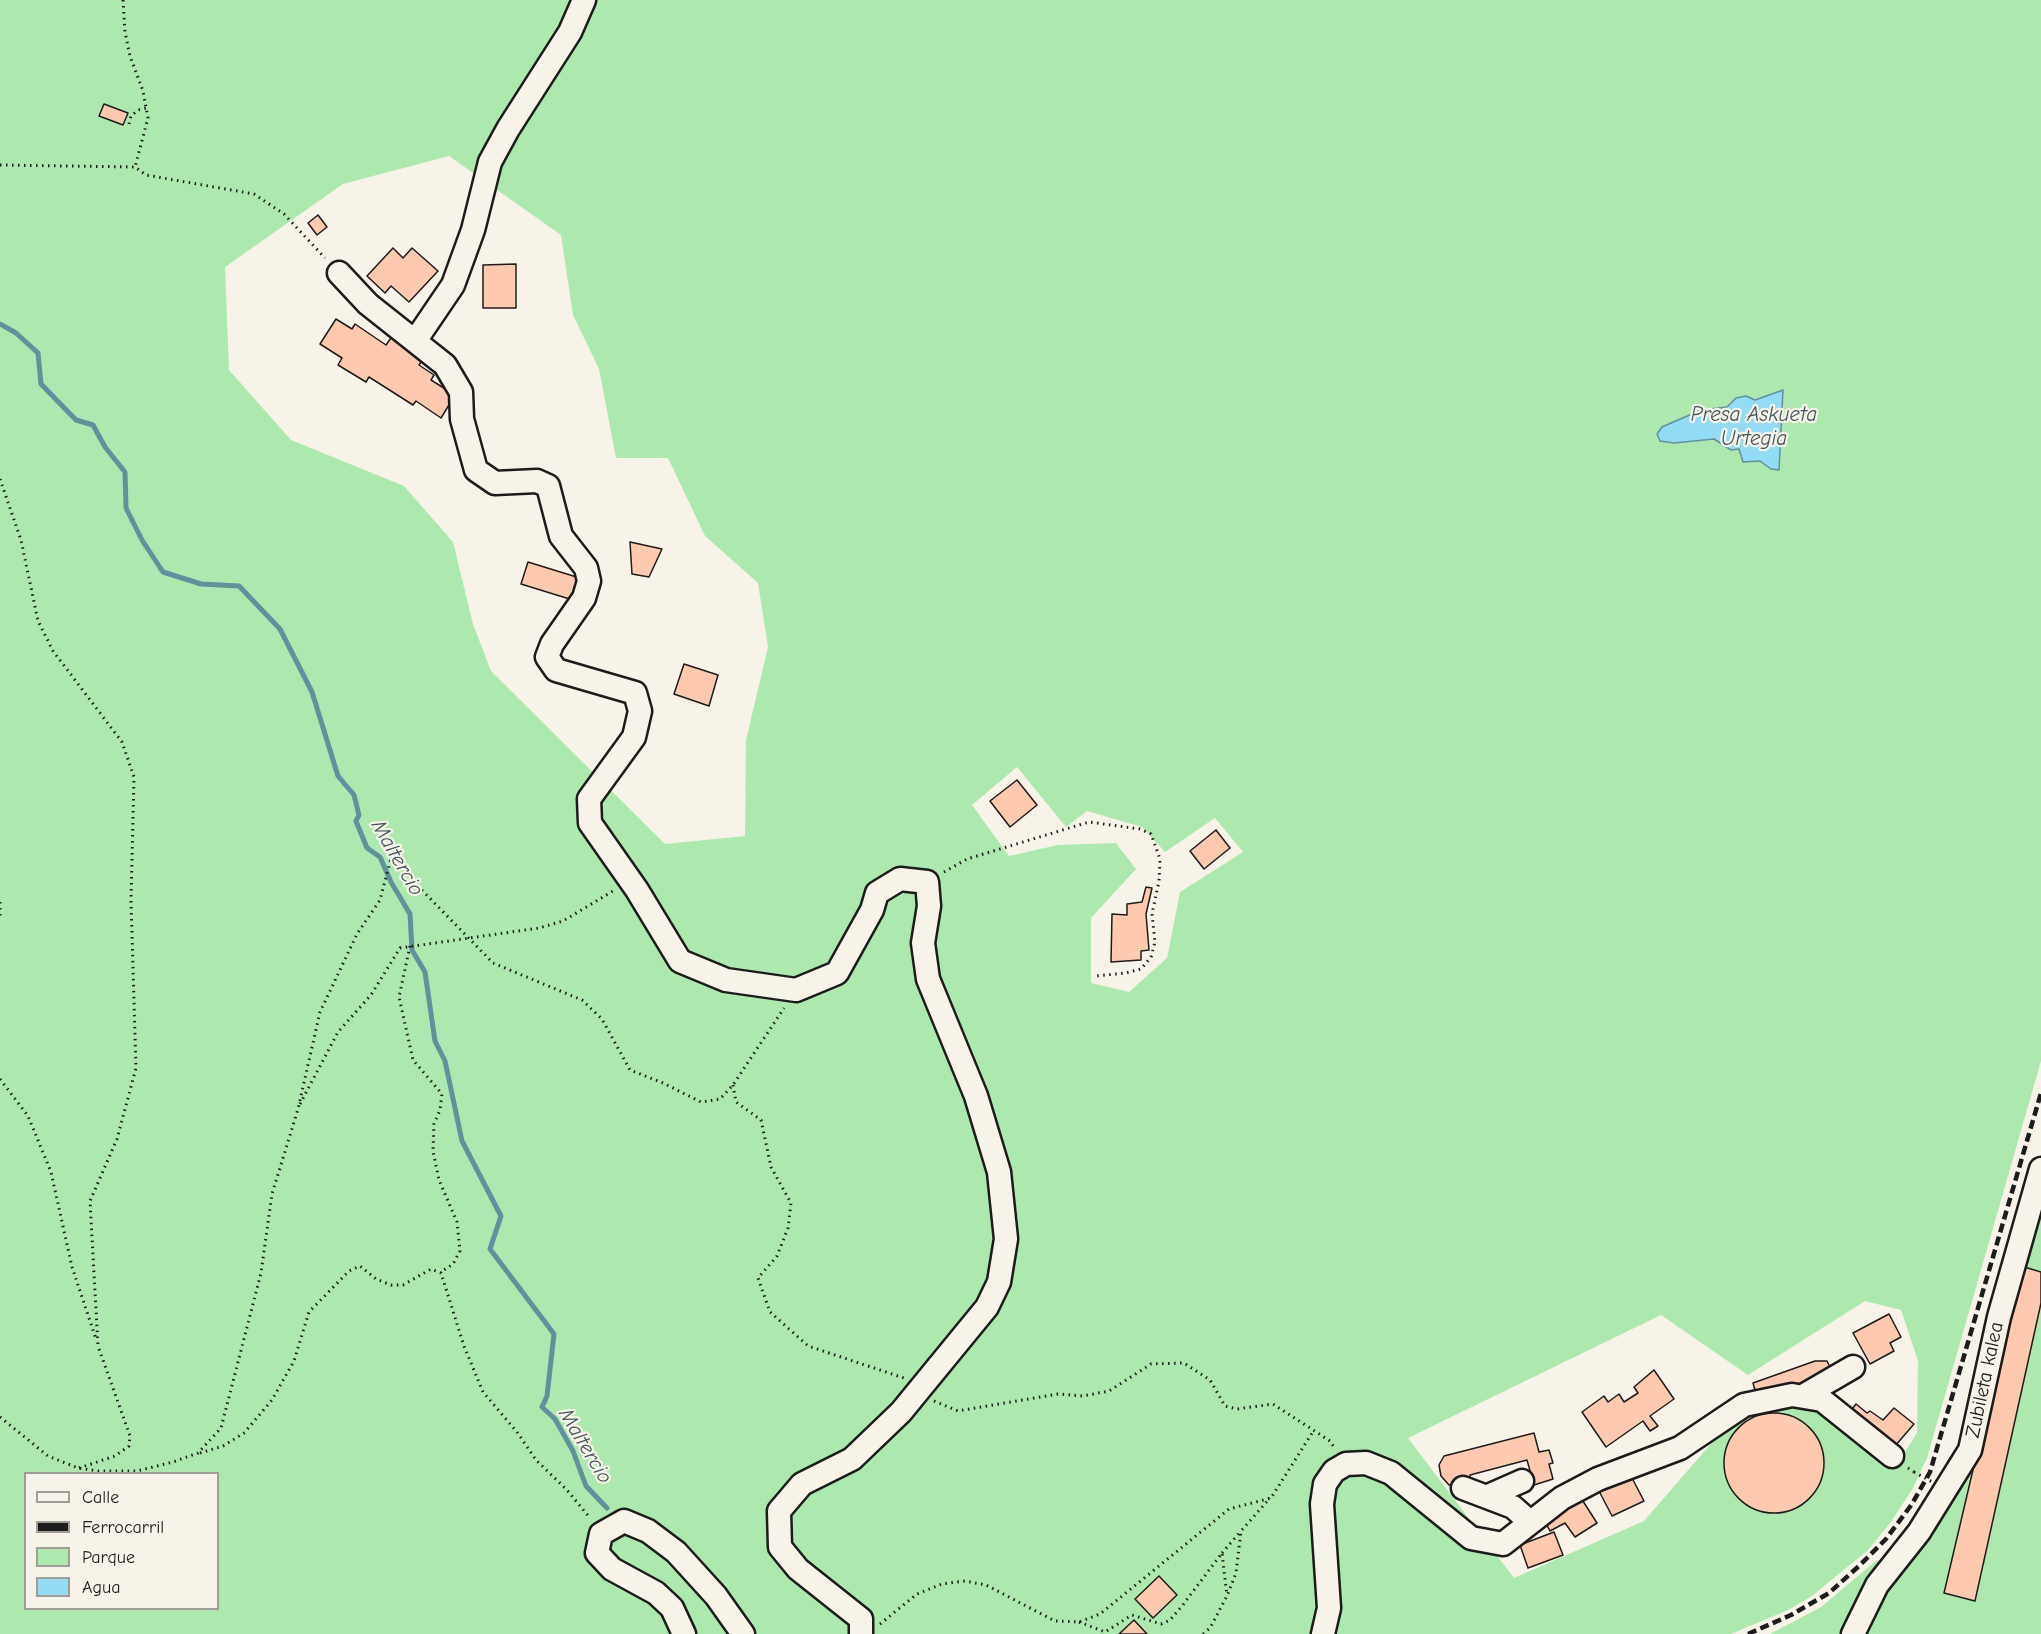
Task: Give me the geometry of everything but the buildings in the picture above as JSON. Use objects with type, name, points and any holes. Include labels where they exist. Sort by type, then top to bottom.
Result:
[{"type":"street","points":[[415,340],[453,285],[473,230],[490,162],[508,129],[570,32],[584,0]]},
{"type":"street","points":[[339,273],[368,304],[445,365],[461,392],[462,419],[476,471],[495,483],[537,481],[548,486],[561,536],[586,568],[589,581],[584,598],[552,644],[547,657],[556,670],[635,693],[640,711],[634,737],[589,799],[590,823],[631,882],[680,961],[726,980],[796,990],[837,973],[872,910],[877,893],[900,879],[927,882],[929,906],[923,943],[928,979],[976,1096],[999,1172],[1006,1239],[999,1282],[987,1307],[901,1412],[852,1459],[802,1484],[779,1511],[780,1547],[798,1569],[861,1619],[868,1631]]},
{"type":"street","name":"Zubileta kalea","points":[[1853,1634],[1877,1585],[1919,1532],[1970,1450],[1999,1317],[2041,1169]]},
{"type":"street","points":[[1803,1396],[1854,1367]]},
{"type":"street","points":[[1323,1634],[1329,1608],[1322,1504],[1325,1484],[1334,1471],[1346,1464],[1366,1463],[1391,1473],[1470,1538],[1503,1544],[1515,1538],[1530,1522],[1562,1498],[1598,1479],[1680,1448],[1744,1405],[1792,1395],[1822,1400],[1892,1456]]},
{"type":"street","points":[[1488,1496],[1522,1481]]},
{"type":"street","points":[[1463,1488],[1513,1507],[1530,1522]]},
{"type":"street","points":[[684,1634],[672,1608],[656,1593],[612,1569],[597,1553],[601,1534],[624,1521],[648,1530],[676,1552],[717,1596],[743,1634]]},
{"type":"path","points":[[123,0],[130,56],[147,108],[148,118],[140,138],[135,167]]},
{"type":"path","points":[[129,124],[138,110],[147,108]]},
{"type":"path","points":[[0,165],[135,167],[146,175],[254,194],[284,214],[339,273]]},
{"type":"path","points":[[0,479],[21,540],[38,621],[52,651],[122,742],[134,777],[131,900],[136,1068],[117,1139],[90,1201],[98,1346]]},
{"type":"path","points":[[927,882],[967,859],[1089,822],[1140,829],[1151,834],[1160,860],[1159,881],[1152,914],[1155,942],[1151,957],[1141,969],[1095,976]]},
{"type":"path","points":[[198,1453],[221,1428],[261,1273],[272,1194],[298,1109],[320,1012],[357,934],[380,900],[393,851],[413,881],[494,963],[582,1000],[602,1019],[630,1070],[663,1083],[700,1102],[720,1099],[733,1085],[796,990]]},
{"type":"path","points":[[298,1109],[338,1032],[371,995],[400,948],[539,928],[563,921],[595,900],[631,882]]},
{"type":"path","points":[[0,902],[0,920]]},
{"type":"path","points":[[410,946],[399,997],[413,1060],[442,1094],[440,1110],[434,1124],[433,1151],[439,1180],[457,1222],[460,1251],[453,1264],[441,1273]]},
{"type":"path","points":[[0,1079],[28,1116],[51,1172],[72,1267],[130,1436],[129,1446],[115,1456],[78,1468]]},
{"type":"path","points":[[733,1085],[736,1102],[761,1120],[771,1167],[791,1203],[788,1228],[777,1256],[758,1278],[770,1312],[808,1346],[901,1376],[919,1389],[924,1397],[958,1411],[1058,1394],[1083,1396],[1109,1391],[1151,1364],[1184,1363],[1209,1380],[1225,1406],[1237,1409],[1273,1404],[1330,1441],[1346,1464]]},
{"type":"path","points":[[0,1417],[48,1456],[78,1468],[137,1471],[223,1446],[244,1433],[272,1400],[294,1361],[309,1312],[349,1271],[360,1266],[376,1279],[390,1285],[403,1285],[431,1269],[441,1273]]},
{"type":"path","points":[[441,1273],[464,1346],[483,1392],[517,1432],[536,1460],[584,1510],[601,1534]]},
{"type":"path","points":[[868,1631],[917,1594],[942,1584],[965,1581],[986,1585],[1055,1621],[1080,1622],[1106,1633],[1132,1615],[1153,1624],[1161,1624],[1170,1620],[1222,1552],[1270,1497],[1314,1430]]},
{"type":"path","points":[[1914,1472],[1934,1483]]},
{"type":"path","points":[[1080,1622],[1100,1614],[1229,1509],[1270,1497]]},
{"type":"path","points":[[1203,1634],[1210,1628],[1236,1573],[1241,1531]]},
{"type":"path","points":[[1222,1552],[1227,1596]]},
{"type":"green space","points":[[0,0],[2041,0],[2041,1061],[1927,1458],[1913,1488],[1891,1522],[1868,1550],[1812,1596],[1788,1610],[1731,1634],[0,1634]],"holes":[[[449,156],[561,235],[573,315],[599,369],[616,458],[668,458],[705,536],[758,583],[768,647],[746,740],[745,836],[665,844],[491,671],[473,624],[453,542],[404,486],[291,440],[229,370],[225,267],[343,184]],[[1017,767],[1066,827],[1087,811],[1142,827],[1165,852],[1215,818],[1243,852],[1180,892],[1167,958],[1129,992],[1091,983],[1091,918],[1136,869],[1116,843],[1058,845],[1009,856],[972,805]],[[1865,1301],[1901,1310],[1918,1361],[1917,1433],[1896,1466],[1819,1406],[1791,1401],[1751,1410],[1728,1424],[1644,1521],[1514,1578],[1408,1438],[1661,1315],[1748,1375]]]},
{"type":"green space","points":[[2041,1185],[2041,1634],[1863,1634],[1893,1576],[1974,1450]]},
{"type":"green space","points":[[1877,1560],[1882,1563],[1843,1634],[1770,1634],[1821,1607]]},
{"type":"water","name":"Presa Askueta Urtegia","points":[[1783,390],[1779,470],[1771,469],[1760,461],[1743,462],[1739,449],[1731,450],[1714,439],[1674,443],[1660,441],[1657,434],[1662,427],[1701,410],[1727,407],[1736,398],[1746,396],[1755,400]]},
{"type":"waterway","name":"Maltercio","points":[[0,324],[16,333],[38,353],[41,384],[76,420],[93,425],[105,447],[125,472],[126,508],[142,540],[163,572],[201,584],[239,586],[280,629],[312,692],[338,776],[354,795],[359,815],[356,821],[367,848],[380,857],[391,882],[410,914],[412,950],[425,972],[435,1041],[445,1061],[462,1141],[501,1216],[490,1249],[554,1334],[547,1396],[542,1407],[555,1419],[573,1451],[586,1486],[607,1508]]},
{"type":"railway","points":[[1748,1634],[1791,1615],[1829,1593],[1886,1539],[1912,1504],[1930,1472],[2041,1093]]}]
